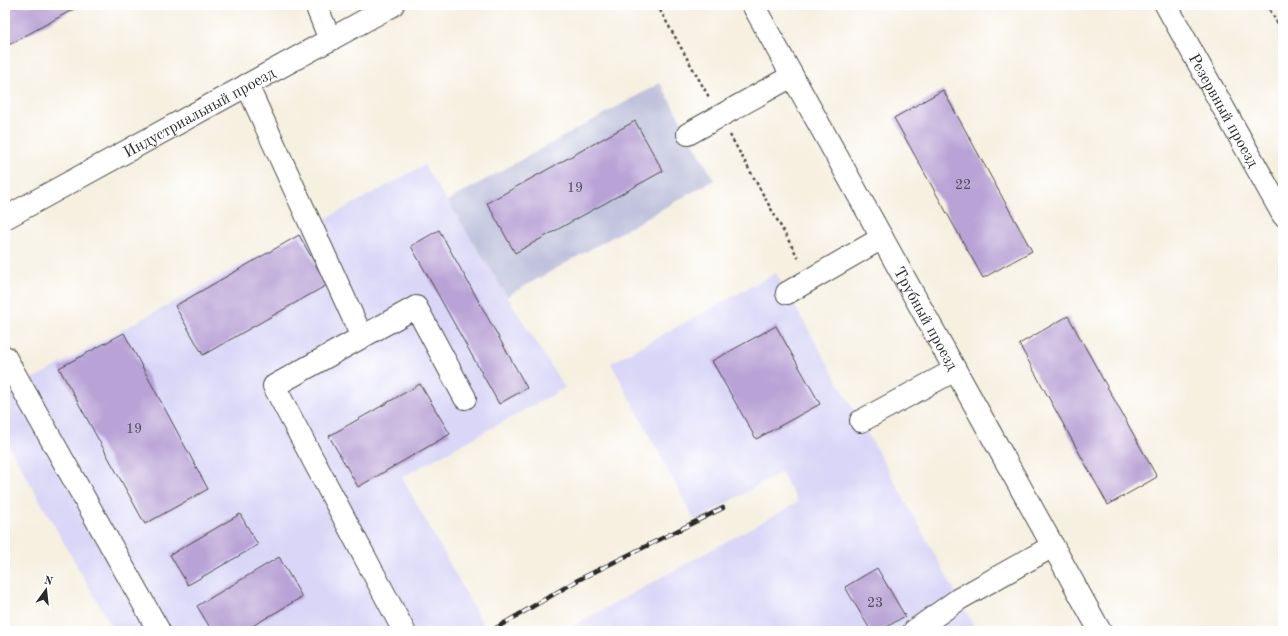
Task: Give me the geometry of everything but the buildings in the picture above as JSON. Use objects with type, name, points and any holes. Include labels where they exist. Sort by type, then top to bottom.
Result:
[{"type":"street","points":[[316,5],[330,40]]},
{"type":"street","name":"Индустриальный проезд","points":[[5,218],[393,5]]},
{"type":"street","name":"Трубный проезд","points":[[753,5],[1100,631]]},
{"type":"street","name":"Резервный проезд","points":[[1166,5],[1277,190],[1283,215]]},
{"type":"street","points":[[688,134],[792,76]]},
{"type":"street","points":[[247,85],[362,337]]},
{"type":"street","points":[[787,293],[882,238]]},
{"type":"street","points":[[404,631],[274,386],[416,307],[464,398]]},
{"type":"street","points":[[5,358],[159,631]]},
{"type":"street","points":[[861,421],[955,370]]},
{"type":"street","points":[[914,631],[959,599],[1053,546]]},
{"type":"path","points":[[658,5],[810,280]]},
{"type":"path","points":[[1267,5],[1283,33]]},
{"type":"shaded area","points":[[660,83],[714,180],[507,296],[447,201]]},
{"type":"shaded area","points":[[424,165],[565,388],[402,477],[485,628],[480,631],[114,631],[5,439],[5,394]]},
{"type":"shaded area","points":[[776,273],[882,459],[977,631],[564,631],[798,502],[781,472],[695,521],[611,363]]},
{"type":"railway","points":[[491,631],[578,580],[723,508]]}]
